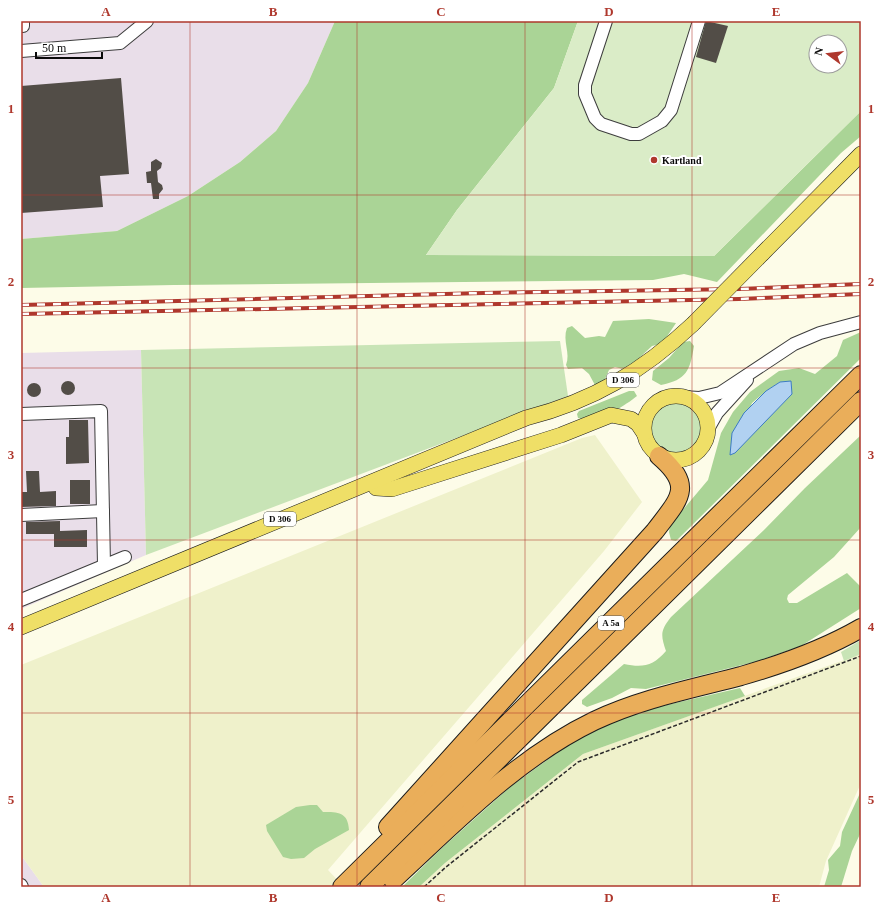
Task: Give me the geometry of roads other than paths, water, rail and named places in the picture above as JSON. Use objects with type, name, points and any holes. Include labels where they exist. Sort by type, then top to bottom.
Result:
[{"type":"highway","name":"A 5a","points":[[342,887],[861,375]]},
{"type":"highway","name":"A 5a","points":[[369,887],[861,401]]},
{"type":"highway","points":[[360,870],[366,851],[655,531],[675,504],[680,494],[681,485],[674,470],[659,456]]},
{"type":"highway","points":[[385,887],[498,785],[538,754],[594,721],[665,695],[785,663],[816,652],[861,628]]},
{"type":"main road","name":"D 306","points":[[21,627],[446,450],[526,418],[541,414],[601,391],[623,379],[648,363],[693,324],[861,154]]},
{"type":"main road","points":[[675,396],[694,401],[702,408],[707,418],[708,429],[705,442],[698,451],[688,458],[678,460],[668,459],[659,456],[647,443],[643,422],[648,411],[655,403],[675,396]]},
{"type":"main road","name":"D 306","points":[[21,635],[376,488],[528,423],[541,414]]},
{"type":"main road","points":[[376,488],[392,489],[561,435],[611,415],[631,419],[638,424],[644,433]]},
{"type":"street","points":[[21,51],[120,43],[147,21]]},
{"type":"street","points":[[606,21],[585,85],[585,94],[594,118],[601,124],[639,134],[662,121],[671,110],[699,21]]},
{"type":"street","points":[[683,397],[699,398],[720,393],[794,344],[820,333],[861,322]]},
{"type":"street","points":[[708,429],[717,413],[761,365]]},
{"type":"street","points":[[21,414],[101,411],[104,565]]},
{"type":"street","points":[[21,515],[103,511]]},
{"type":"street","points":[[21,600],[125,556]]},
{"type":"water","points":[[791,381],[792,394],[735,453],[730,455],[732,433],[744,413],[766,391],[780,382]]},
{"type":"railway","points":[[21,305],[483,293],[740,289],[861,284]]},
{"type":"railway","points":[[21,314],[739,299],[861,294]]},
{"type":"place","name":"Kartland","points":[[654,160]]}]
